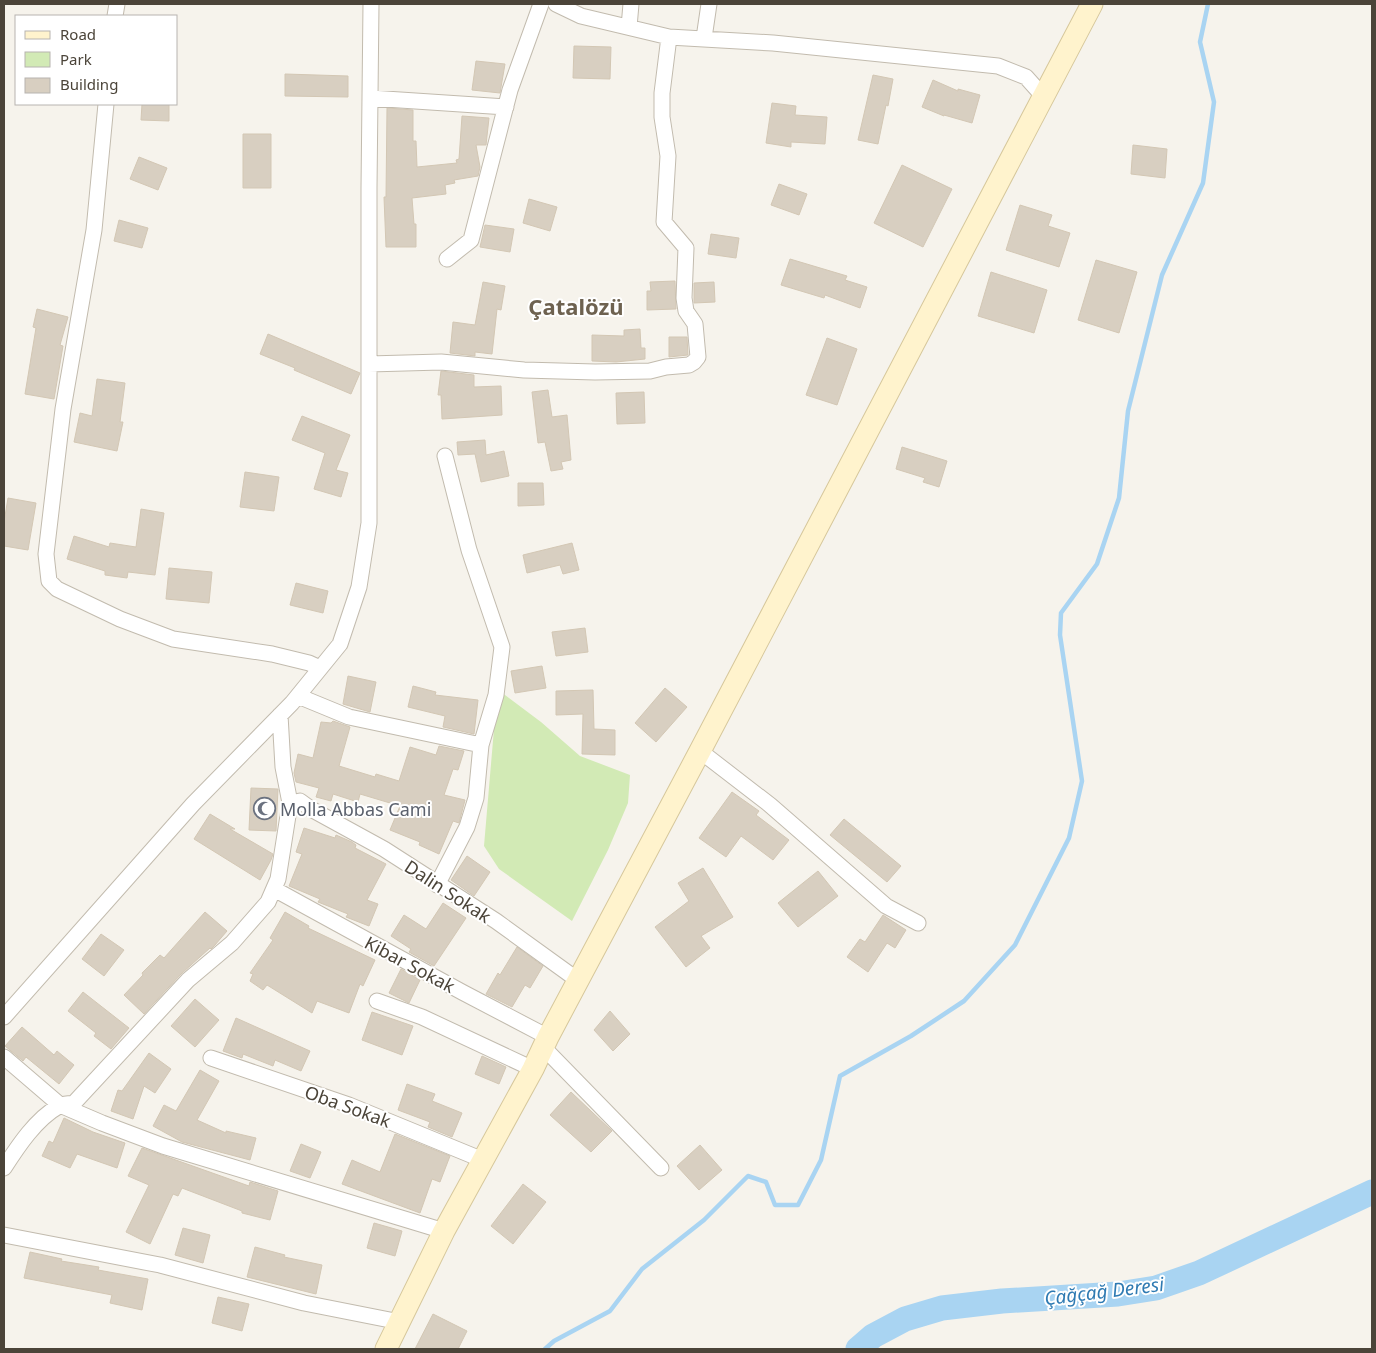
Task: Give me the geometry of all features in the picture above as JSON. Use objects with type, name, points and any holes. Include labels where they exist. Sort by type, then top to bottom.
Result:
[{"type":"main road","points":[[386,1349],[444,1231],[533,1069],[1092,4]]},
{"type":"street","points":[[4,1017],[193,804],[298,696],[340,644],[359,587],[370,523],[371,4]]},
{"type":"street","points":[[446,259],[471,240],[510,90],[541,4]]},
{"type":"street","points":[[556,4],[580,16],[669,37],[773,43],[998,66],[1026,77],[1043,96]]},
{"type":"street","points":[[628,27],[631,4]]},
{"type":"street","points":[[704,38],[709,4]]},
{"type":"street","points":[[370,364],[441,362],[524,370],[596,372],[650,371],[666,367],[689,365],[694,362],[698,357],[695,324],[686,311],[684,298],[686,248],[664,222],[668,156],[662,117],[662,93],[669,37]]},
{"type":"street","points":[[370,98],[506,107]]},
{"type":"street","points":[[106,105],[94,230],[63,409],[46,554],[49,581],[57,589],[104,612],[173,639],[272,654],[309,663],[320,668]]},
{"type":"street","points":[[437,885],[467,827],[476,798],[481,745],[496,695],[502,647],[469,550],[445,456]]},
{"type":"street","points":[[298,696],[349,718],[481,745]]},
{"type":"street","points":[[4,1168],[13,1153],[40,1121],[60,1105],[74,1103],[188,980],[232,944],[268,902],[278,879],[290,803],[283,767],[280,715]]},
{"type":"street","points":[[700,751],[770,804],[886,906],[918,923]]},
{"type":"street","name":"Dalin Sokak","points":[[290,803],[300,802],[310,810],[384,849],[437,885],[496,921],[579,980]]},
{"type":"street","name":"Kibar Sokak","points":[[274,888],[462,992],[546,1042],[661,1168]]},
{"type":"street","points":[[377,1001],[422,1017],[533,1069]]},
{"type":"street","points":[[4,1057],[60,1105],[163,1146],[444,1231]]},
{"type":"street","name":"Oba Sokak","points":[[211,1058],[349,1105],[483,1160]]},
{"type":"street","points":[[4,1235],[160,1264],[304,1303],[400,1322]]},
{"type":"green space","points":[[501,692],[541,722],[580,756],[630,775],[628,803],[608,850],[572,921],[499,869],[484,846],[494,729]]},
{"type":"building","points":[[574,46],[611,47],[610,79],[573,78]]},
{"type":"building","points":[[476,61],[505,64],[500,93],[472,90]]},
{"type":"building","points":[[285,74],[348,76],[348,97],[285,96]]},
{"type":"building","points":[[873,75],[893,79],[878,144],[858,140]]},
{"type":"building","points":[[933,80],[958,91],[958,89],[980,95],[972,123],[944,116],[922,107]]},
{"type":"building","points":[[772,103],[796,106],[795,115],[827,117],[825,144],[791,142],[791,147],[766,143]]},
{"type":"building","points":[[142,105],[169,105],[169,121],[141,120]]},
{"type":"building","points":[[387,108],[413,110],[413,141],[416,141],[417,167],[457,163],[456,160],[459,159],[462,116],[489,118],[486,145],[476,145],[480,167],[478,176],[454,180],[455,183],[445,185],[446,194],[412,198],[414,224],[416,224],[416,247],[386,247],[384,197],[386,197]]},
{"type":"building","points":[[243,134],[271,134],[271,188],[243,188]]},
{"type":"building","points":[[1133,145],[1167,149],[1165,178],[1131,174]]},
{"type":"building","points":[[139,157],[167,168],[158,190],[130,179]]},
{"type":"building","points":[[902,165],[952,189],[923,247],[874,223]]},
{"type":"building","points":[[779,184],[807,194],[799,215],[771,205]]},
{"type":"building","points":[[529,199],[557,207],[550,231],[523,223]]},
{"type":"building","points":[[1020,205],[1052,215],[1048,226],[1070,233],[1059,267],[1006,250]]},
{"type":"building","points":[[119,220],[148,228],[142,248],[114,241]]},
{"type":"building","points":[[485,225],[514,229],[510,252],[480,247]]},
{"type":"building","points":[[711,234],[739,238],[736,258],[708,254]]},
{"type":"building","points":[[790,259],[847,276],[845,280],[867,287],[860,308],[825,295],[824,298],[781,285]]},
{"type":"building","points":[[1096,260],[1137,272],[1119,333],[1078,320]]},
{"type":"building","points":[[991,272],[1047,290],[1034,333],[978,316]]},
{"type":"building","points":[[675,281],[676,309],[647,310],[647,291],[651,291],[650,282]]},
{"type":"building","points":[[483,282],[505,286],[501,310],[497,309],[492,354],[475,352],[475,356],[450,353],[453,322],[475,325]]},
{"type":"building","points":[[714,282],[715,302],[694,303],[694,283]]},
{"type":"building","points":[[37,309],[68,317],[60,345],[63,346],[54,399],[25,394],[36,328],[33,327]]},
{"type":"building","points":[[640,329],[641,348],[645,348],[645,359],[616,362],[592,361],[592,335],[624,336],[624,330]]},
{"type":"building","points":[[268,334],[360,373],[351,394],[260,354]]},
{"type":"building","points":[[669,337],[687,337],[688,355],[669,357]]},
{"type":"building","points":[[827,338],[857,349],[837,405],[806,395]]},
{"type":"building","points":[[441,371],[474,375],[474,387],[501,386],[502,415],[442,419],[441,395],[438,395]]},
{"type":"building","points":[[97,379],[125,383],[120,422],[123,422],[117,451],[74,442],[80,413],[92,416]]},
{"type":"building","points":[[548,390],[552,417],[567,415],[571,460],[561,462],[563,469],[551,471],[545,442],[538,443],[532,392]]},
{"type":"building","points":[[644,392],[645,423],[617,424],[616,393]]},
{"type":"building","points":[[302,416],[350,435],[336,470],[348,473],[341,497],[314,489],[325,453],[292,440]]},
{"type":"building","points":[[485,440],[486,455],[504,451],[509,476],[481,482],[475,454],[458,455],[457,442]]},
{"type":"building","points":[[902,447],[947,461],[939,487],[923,482],[925,478],[896,469]]},
{"type":"building","points":[[245,472],[279,477],[274,511],[240,507]]},
{"type":"building","points":[[518,483],[543,483],[544,505],[518,506]]},
{"type":"building","points":[[8,498],[36,503],[28,550],[4,546],[4,522]]},
{"type":"building","points":[[141,509],[164,513],[155,575],[128,572],[127,578],[105,575],[105,571],[67,559],[74,536],[109,547],[110,543],[136,547]]},
{"type":"building","points":[[572,543],[579,570],[563,574],[560,565],[527,573],[523,555]]},
{"type":"building","points":[[169,568],[212,572],[209,603],[166,599]]},
{"type":"building","points":[[296,583],[328,591],[323,613],[290,605]]},
{"type":"building","points":[[585,628],[588,652],[556,656],[552,632]]},
{"type":"building","points":[[542,666],[546,688],[515,693],[511,671]]},
{"type":"building","points":[[348,676],[376,682],[370,712],[343,704]]},
{"type":"building","points":[[413,686],[436,692],[435,695],[478,700],[474,734],[443,727],[445,716],[408,707]]},
{"type":"building","points":[[665,688],[687,707],[656,742],[635,723]]},
{"type":"building","points":[[593,690],[594,729],[615,730],[615,755],[582,754],[583,714],[556,715],[556,691]]},
{"type":"building","points":[[333,721],[350,727],[339,766],[375,777],[376,774],[399,781],[410,747],[436,755],[439,746],[464,751],[458,770],[453,769],[444,795],[465,800],[459,823],[453,821],[439,854],[419,845],[420,842],[390,830],[400,806],[360,794],[358,802],[333,794],[331,801],[316,797],[319,788],[296,782],[294,773],[298,754],[313,758],[321,722],[331,723]]},
{"type":"building","name":"Molla Abbas Cami","points":[[251,788],[278,789],[276,831],[249,830]]},
{"type":"building","points":[[732,792],[759,811],[756,815],[789,840],[773,860],[741,836],[726,857],[699,838]]},
{"type":"building","points":[[210,814],[235,829],[230,829],[273,854],[260,880],[194,839]]},
{"type":"building","points":[[844,819],[901,866],[887,882],[830,835]]},
{"type":"building","points":[[304,828],[335,838],[336,835],[352,842],[356,845],[355,848],[386,864],[367,900],[378,904],[369,926],[346,917],[348,914],[318,902],[320,899],[289,886],[302,854],[296,852]]},
{"type":"building","points":[[467,856],[490,872],[474,896],[451,880]]},
{"type":"building","points":[[703,868],[733,917],[701,936],[710,948],[686,967],[655,927],[689,901],[678,883]]},
{"type":"building","points":[[818,871],[838,896],[798,927],[778,903]]},
{"type":"building","points":[[443,903],[466,918],[434,966],[409,952],[411,949],[391,936],[404,915],[426,929]]},
{"type":"building","points":[[205,912],[227,931],[211,949],[181,974],[144,1014],[124,995],[160,955],[164,958]]},
{"type":"building","points":[[285,912],[309,926],[308,928],[375,960],[363,986],[360,984],[349,1013],[317,1001],[312,1013],[267,985],[263,990],[250,981],[253,974],[250,973],[273,940],[270,938]]},
{"type":"building","points":[[883,915],[906,930],[895,948],[887,943],[868,972],[847,957],[860,939],[865,942]]},
{"type":"building","points":[[101,934],[124,950],[104,976],[82,959]]},
{"type":"building","points":[[517,947],[543,966],[530,988],[525,985],[512,1007],[486,994],[498,973],[500,975]]},
{"type":"building","points":[[401,969],[420,980],[409,1003],[389,993]]},
{"type":"building","points":[[83,992],[129,1028],[111,1049],[94,1036],[96,1033],[68,1011]]},
{"type":"building","points":[[195,999],[219,1020],[195,1047],[171,1026]]},
{"type":"building","points":[[610,1011],[630,1034],[613,1051],[594,1030]]},
{"type":"building","points":[[372,1012],[413,1026],[402,1055],[362,1040]]},
{"type":"building","points":[[236,1018],[310,1051],[301,1071],[275,1060],[273,1066],[243,1054],[242,1058],[223,1051]]},
{"type":"building","points":[[22,1027],[54,1055],[57,1051],[74,1065],[59,1084],[26,1057],[23,1061],[5,1046]]},
{"type":"building","points":[[149,1053],[171,1069],[155,1093],[144,1086],[133,1119],[111,1111],[118,1090],[122,1091]]},
{"type":"building","points":[[482,1056],[506,1067],[499,1084],[475,1074]]},
{"type":"building","points":[[200,1070],[219,1081],[197,1120],[226,1133],[226,1131],[256,1138],[250,1160],[182,1142],[153,1126],[164,1105],[176,1111]]},
{"type":"building","points":[[407,1084],[435,1094],[432,1101],[462,1113],[452,1137],[428,1127],[430,1122],[398,1110]]},
{"type":"building","points":[[571,1092],[612,1131],[591,1152],[550,1115]]},
{"type":"building","points":[[64,1118],[93,1132],[125,1143],[117,1168],[77,1154],[70,1168],[42,1156],[49,1141],[53,1143]]},
{"type":"building","points":[[395,1134],[450,1156],[440,1182],[432,1179],[420,1213],[342,1184],[352,1160],[380,1172]]},
{"type":"building","points":[[301,1144],[321,1152],[310,1178],[290,1171]]},
{"type":"building","points":[[700,1145],[722,1170],[699,1190],[677,1166]]},
{"type":"building","points":[[142,1148],[249,1186],[250,1182],[278,1191],[270,1220],[242,1213],[242,1211],[182,1188],[178,1196],[173,1194],[150,1244],[126,1232],[149,1185],[128,1176]]},
{"type":"building","points":[[523,1184],[546,1202],[513,1244],[491,1226]]},
{"type":"building","points":[[374,1223],[402,1231],[395,1256],[367,1248]]},
{"type":"building","points":[[183,1228],[210,1235],[203,1263],[175,1255]]},
{"type":"building","points":[[255,1247],[285,1255],[284,1257],[322,1265],[316,1294],[247,1277]]},
{"type":"building","points":[[30,1252],[62,1259],[61,1261],[99,1267],[98,1270],[148,1279],[142,1310],[110,1303],[112,1295],[24,1278]]},
{"type":"building","points":[[218,1297],[249,1304],[242,1331],[212,1323]]},
{"type":"building","points":[[433,1314],[467,1331],[458,1349],[415,1349]]},
{"type":"waterway","points":[[545,1349],[554,1341],[610,1311],[642,1269],[704,1220],[748,1176],[766,1182],[775,1205],[798,1205],[821,1160],[840,1076],[911,1036],[964,1001],[1015,945],[1069,838],[1082,781],[1060,635],[1061,613],[1097,564],[1119,498],[1128,411],[1162,275],[1203,183],[1214,102],[1200,42],[1208,4]]},
{"type":"waterway","name":"Çağçağ Deresi","points":[[858,1349],[873,1336],[905,1319],[942,1308],[1002,1301],[1118,1294],[1156,1288],[1199,1273],[1372,1192]]},
{"type":"place","name":"Molla Abbas Cami","points":[[264,809]]},
{"type":"district","name":"Çatalözü","points":[[576,306]]}]
